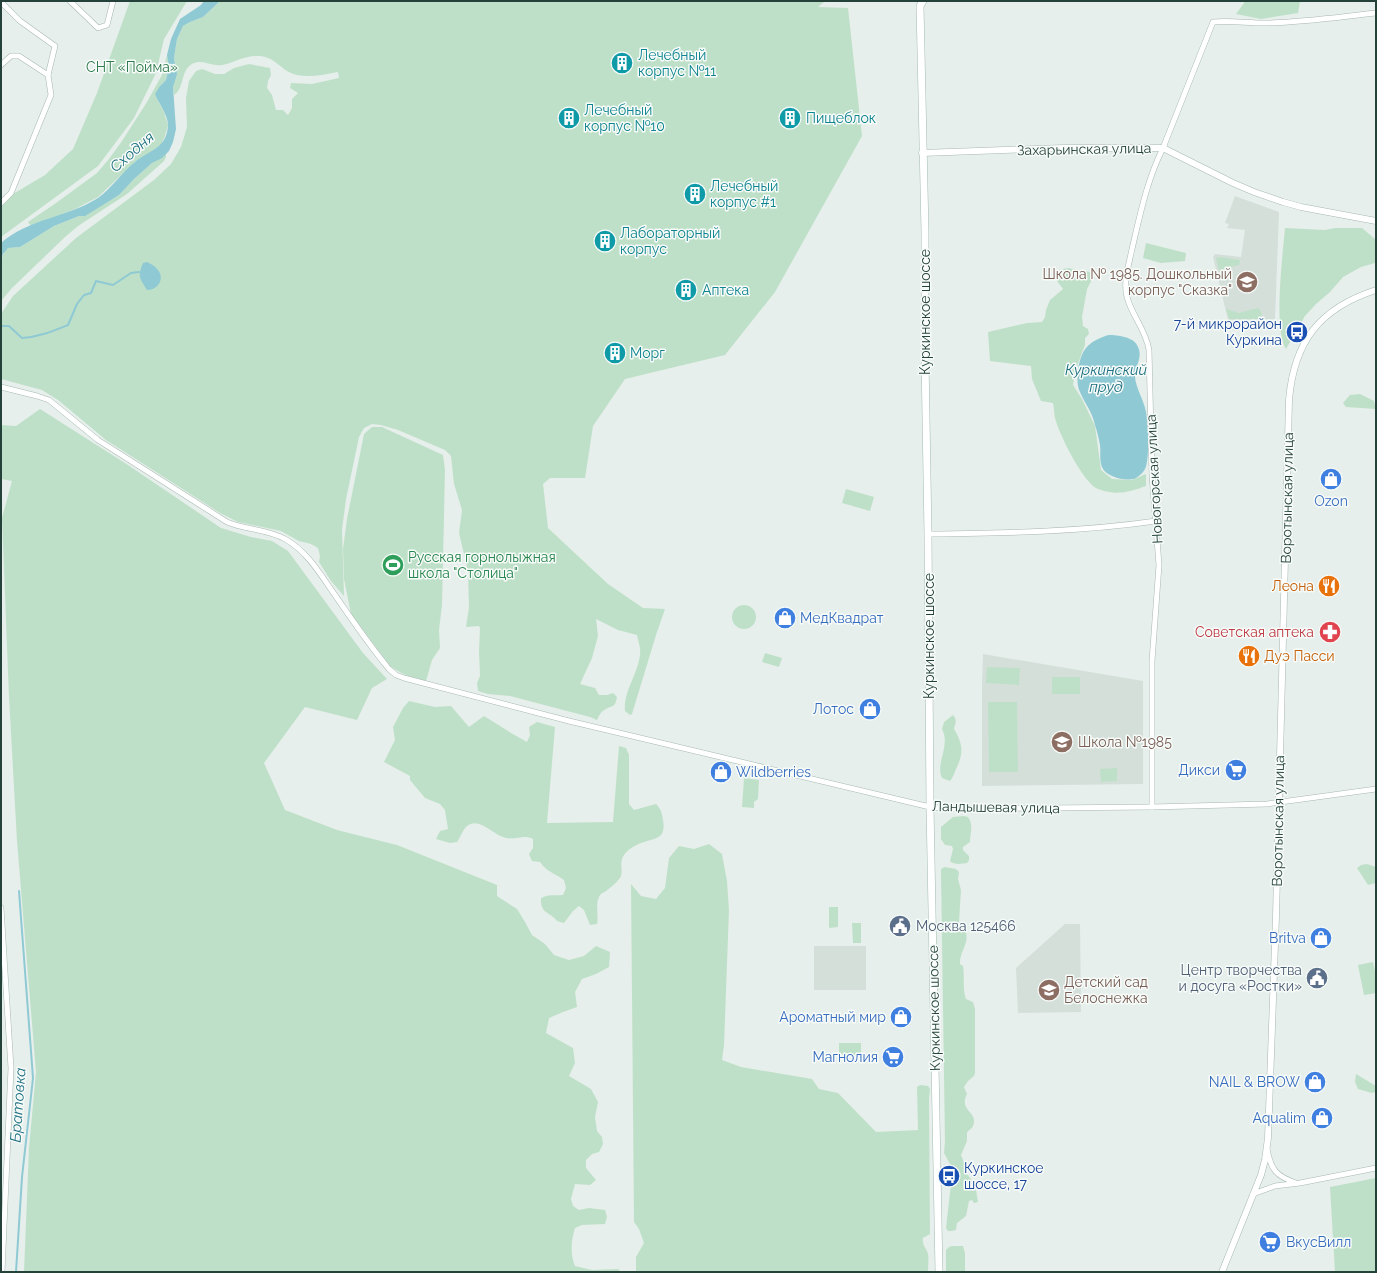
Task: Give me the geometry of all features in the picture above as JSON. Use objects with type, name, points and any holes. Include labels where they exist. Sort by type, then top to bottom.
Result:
[{"type":"main road","name":"Куркинское шоссе","points":[[923,1],[920,6],[922,153],[925,232],[930,807],[939,1272]]},
{"type":"street","points":[[70,1],[98,28],[107,25],[113,1]]},
{"type":"street","points":[[1,2],[20,21],[55,46],[48,75],[51,95],[11,193],[1,203]]},
{"type":"street","name":"Новогорская улица","points":[[1152,807],[1152,661],[1159,565],[1152,475],[1149,350],[1145,334],[1127,298],[1126,290],[1127,274],[1142,208],[1154,167],[1213,22],[1262,23],[1303,21],[1376,13]]},
{"type":"street","points":[[1,64],[11,56],[19,56],[48,75]]},
{"type":"street","name":"Захарьинская улица","points":[[922,153],[1064,148],[1163,148],[1233,183],[1283,202],[1301,207],[1376,221]]},
{"type":"street","name":"Воротынская улица","points":[[1222,1272],[1261,1175],[1267,1148],[1276,923],[1289,400],[1292,375],[1295,363],[1309,335],[1320,322],[1346,302],[1376,290]]},
{"type":"street","name":"Ландышевая улица","points":[[1,387],[49,400],[98,440],[227,522],[236,526],[274,533],[296,546],[308,556],[389,669],[396,675],[422,683],[623,734],[930,807],[946,809],[1152,807],[1267,804],[1376,789]]},
{"type":"street","points":[[928,534],[1030,533],[1128,525],[1156,521]]},
{"type":"street","points":[[1,908],[4,984],[10,1068],[2,1272]]},
{"type":"street","points":[[1267,1148],[1269,1160],[1277,1174],[1282,1178],[1297,1183]]},
{"type":"street","points":[[1253,1194],[1275,1186],[1376,1168]]},
{"type":"shaded area","name":"Школа № 1985. Дошкольный корпус \"Сказка\"","points":[[1235,196],[1279,212],[1275,319],[1228,320],[1213,257],[1215,254],[1241,257],[1245,230],[1227,228],[1229,224],[1225,223]]},
{"type":"shaded area","name":"Школа №1985","points":[[983,654],[1143,681],[1143,784],[982,786]]},
{"type":"shaded area","name":"Детский сад Белоснежка","points":[[1065,924],[1080,924],[1081,1012],[1018,1013],[1016,968]]},
{"type":"shaded area","points":[[814,946],[866,946],[866,990],[814,990]]},
{"type":"green space","name":"СНТ «Пойма»","points":[[130,1],[187,1],[164,39],[156,73],[134,118],[98,166],[1,237],[1,207],[13,194],[45,175],[73,149],[97,93]]},
{"type":"green space","points":[[220,1],[825,1],[818,7],[848,8],[862,136],[775,292],[725,355],[625,379],[593,426],[585,478],[550,478],[543,484],[548,528],[608,584],[643,608],[665,609],[632,714],[630,715],[625,711],[625,703],[640,656],[637,635],[618,630],[596,619],[598,636],[592,658],[580,684],[595,688],[599,695],[613,693],[617,697],[614,705],[603,711],[597,720],[510,696],[488,694],[478,691],[477,683],[480,676],[480,628],[479,626],[466,627],[469,607],[468,571],[459,533],[462,510],[454,484],[451,456],[445,450],[398,430],[381,425],[372,424],[364,428],[359,437],[346,499],[342,530],[344,596],[331,581],[319,562],[320,556],[318,548],[311,544],[299,541],[281,531],[238,522],[220,513],[106,440],[58,400],[42,390],[1,379],[1,314],[13,296],[76,238],[154,180],[171,164],[181,147],[187,127],[186,98],[189,81],[196,71],[202,69],[215,74],[224,74],[234,68],[249,64],[270,68],[271,75],[267,88],[272,95],[276,110],[283,110],[288,115],[292,108],[292,99],[298,93],[290,88],[291,83],[312,84],[339,78],[338,72],[312,76],[293,74],[268,58],[254,56],[222,65],[196,62],[188,67],[180,88],[174,95],[173,87],[177,70],[174,58],[177,39],[183,26],[203,17]]},
{"type":"green space","points":[[1244,1],[1300,1],[1298,13],[1261,19],[1236,14]]},
{"type":"green space","points":[[167,55],[169,67],[166,80],[160,86],[158,101],[164,112],[168,125],[160,147],[136,161],[98,197],[75,209],[31,226],[28,222],[97,173],[109,159],[147,102],[162,75]]},
{"type":"green space","points":[[166,153],[164,161],[127,194],[78,226],[65,237],[12,288],[1,301],[1,261],[5,250],[8,248],[20,247],[54,226],[85,215],[119,195],[134,179]]},
{"type":"green space","points":[[1285,228],[1325,230],[1335,228],[1362,228],[1376,240],[1375,263],[1361,267],[1343,277],[1305,316],[1286,349],[1282,339],[1279,309]]},
{"type":"green space","points":[[1146,243],[1186,253],[1185,261],[1161,263],[1143,258]]},
{"type":"green space","points":[[1220,257],[1240,260],[1239,265],[1219,270],[1216,258]]},
{"type":"green space","points":[[1068,268],[1090,272],[1093,278],[1087,289],[1082,317],[1083,326],[1088,329],[1089,334],[1085,338],[1085,345],[1076,369],[1073,385],[1082,399],[1095,426],[1101,470],[1112,479],[1132,480],[1146,474],[1146,486],[1134,490],[1117,493],[1098,489],[1092,485],[1079,468],[1066,446],[1057,425],[1053,403],[1041,401],[1032,379],[1031,366],[990,361],[988,332],[1027,323],[1042,322],[1050,300],[1063,289],[1057,281],[1059,270]]},
{"type":"green space","points":[[1258,308],[1262,314],[1258,319],[1229,319],[1226,309],[1239,313]]},
{"type":"green space","points":[[1360,394],[1374,401],[1376,409],[1346,407],[1343,403],[1350,395]]},
{"type":"green space","points":[[40,409],[128,465],[221,528],[251,537],[272,541],[288,551],[363,653],[387,679],[372,688],[357,720],[305,707],[264,763],[285,810],[337,830],[397,845],[497,885],[497,896],[517,909],[532,935],[545,944],[554,955],[569,960],[584,956],[596,946],[610,952],[609,967],[582,979],[575,992],[577,1007],[549,1018],[546,1033],[573,1048],[575,1063],[569,1076],[591,1089],[598,1102],[595,1117],[597,1131],[602,1137],[603,1144],[599,1152],[592,1154],[586,1160],[586,1168],[596,1180],[590,1185],[575,1184],[571,1199],[573,1206],[579,1210],[589,1208],[605,1210],[607,1217],[605,1224],[582,1225],[575,1228],[572,1247],[573,1261],[575,1266],[592,1270],[618,1269],[621,1272],[24,1272],[29,1148],[36,1072],[17,841],[9,697],[2,518],[12,481],[1,479],[1,425],[16,426]]},
{"type":"green space","name":"Русская горнолыжная школа \"Столица\"","points":[[372,427],[382,427],[443,455],[445,470],[442,605],[439,630],[440,648],[432,660],[426,681],[416,679],[390,666],[351,614],[344,579],[343,549],[347,519],[364,434]]},
{"type":"green space","points":[[846,489],[874,497],[870,511],[842,503]]},
{"type":"green space","points":[[744,605],[752,609],[756,617],[752,625],[744,629],[736,625],[732,617],[736,609]]},
{"type":"green space","points":[[765,653],[782,658],[779,667],[762,662]]},
{"type":"green space","points":[[987,667],[1020,668],[1019,685],[986,683]]},
{"type":"green space","points":[[1052,677],[1080,677],[1080,694],[1052,694]]},
{"type":"green space","points":[[409,701],[435,707],[451,706],[469,727],[484,716],[527,742],[530,735],[529,727],[537,722],[555,727],[547,823],[613,822],[619,746],[626,748],[629,755],[629,804],[634,810],[656,804],[662,813],[664,826],[660,836],[636,845],[624,855],[620,878],[599,897],[597,903],[597,924],[590,925],[584,910],[579,906],[564,923],[557,921],[544,910],[541,903],[541,898],[563,895],[566,888],[564,880],[549,871],[540,862],[532,861],[529,854],[533,848],[533,839],[526,837],[506,838],[480,824],[475,823],[470,824],[465,828],[457,842],[450,843],[436,839],[440,831],[448,829],[445,810],[440,804],[425,798],[410,780],[410,776],[384,762],[395,740],[393,727],[403,708]]},
{"type":"green space","points":[[988,702],[1017,702],[1018,772],[989,772]]},
{"type":"green space","points":[[953,715],[956,720],[954,729],[961,744],[961,753],[959,763],[950,781],[942,778],[940,766],[945,742],[942,729],[944,722]]},
{"type":"green space","points":[[1117,768],[1117,781],[1101,782],[1100,769]]},
{"type":"green space","points":[[744,778],[759,780],[758,799],[754,802],[754,808],[742,807]]},
{"type":"green space","points":[[953,817],[968,817],[971,826],[970,842],[963,847],[963,850],[969,856],[969,860],[967,863],[956,864],[950,861],[953,849],[952,846],[945,845],[941,839],[941,827]]},
{"type":"green space","points":[[709,844],[722,854],[727,881],[729,910],[724,1045],[722,1060],[741,1067],[812,1079],[819,1089],[838,1093],[876,1132],[918,1130],[917,1087],[920,1085],[928,1086],[930,1089],[930,1234],[923,1238],[923,1241],[928,1254],[928,1272],[636,1272],[636,1257],[644,1243],[639,1229],[634,1222],[631,884],[641,896],[656,899],[665,888],[669,858],[679,846],[694,849]]},
{"type":"green space","points":[[1367,864],[1376,867],[1376,883],[1368,885],[1357,868],[1361,865]]},
{"type":"green space","points":[[945,867],[956,869],[959,872],[958,879],[961,890],[959,922],[967,937],[960,964],[963,966],[964,991],[966,999],[973,1002],[975,1009],[975,1073],[964,1087],[967,1094],[965,1104],[974,1121],[972,1127],[967,1133],[967,1141],[961,1155],[966,1173],[975,1184],[978,1202],[974,1203],[972,1200],[969,1201],[966,1216],[957,1223],[956,1230],[952,1231],[948,1231],[946,1228],[952,1175],[950,1164],[944,1153],[941,869]]},
{"type":"green space","points":[[829,907],[838,907],[838,927],[829,928]]},
{"type":"green space","points":[[852,923],[861,923],[861,943],[853,943]]},
{"type":"green space","points":[[1373,962],[1376,976],[1376,993],[1364,995],[1358,965]]},
{"type":"green space","points":[[839,1043],[861,1043],[861,1055],[839,1055]]},
{"type":"green space","points":[[1356,1074],[1376,1086],[1376,1092],[1372,1093],[1358,1089],[1355,1082]]},
{"type":"green space","points":[[1376,1178],[1376,1272],[1335,1272],[1330,1187]]},
{"type":"green space","points":[[952,1246],[963,1246],[965,1253],[965,1272],[946,1272],[946,1250]]},
{"type":"water","points":[[204,1],[220,1],[203,17],[183,26],[177,39],[174,58],[177,74],[173,87],[176,129],[169,151],[162,158],[152,163],[119,195],[85,216],[79,216],[54,226],[20,247],[8,248],[3,254],[1,261],[1,243],[23,229],[74,210],[98,198],[130,166],[161,144],[167,133],[168,121],[155,94],[166,80],[169,67],[167,55],[171,39],[180,19],[201,5]]},
{"type":"water","points":[[147,262],[157,269],[161,277],[157,286],[151,290],[147,290],[140,277],[140,271],[143,263]]},
{"type":"water","name":"Куркинский пруд","points":[[1109,335],[1120,336],[1132,340],[1137,345],[1140,353],[1135,377],[1146,412],[1148,458],[1143,472],[1134,479],[1116,478],[1107,473],[1102,467],[1100,445],[1094,420],[1078,387],[1079,363],[1083,352],[1094,341]]},
{"type":"waterway","points":[[1,326],[9,326],[22,338],[40,335],[68,325],[77,304],[84,295],[91,293],[96,281],[113,285],[131,273],[139,272]]},
{"type":"waterway","name":"Братовка","points":[[16,1272],[22,1177],[33,1078],[19,891]]},
{"type":"place","name":"Лечебный корпус №11","points":[[622,63]]},
{"type":"place","name":"Лечебный корпус №10","points":[[569,118]]},
{"type":"place","name":"Пищеблок","points":[[790,118]]},
{"type":"place","name":"Лечебный корпус #1","points":[[695,194]]},
{"type":"place","name":"Лабораторный корпус","points":[[605,241]]},
{"type":"place","name":"Школа № 1985. Дошкольный корпус \"Сказка\"","points":[[1247,282]]},
{"type":"place","name":"Аптека","points":[[686,290]]},
{"type":"place","name":"7-й микрорайон Куркина","points":[[1297,332]]},
{"type":"place","name":"Морг","points":[[615,353]]},
{"type":"place","name":"Ozon","points":[[1331,479]]},
{"type":"place","name":"Русская горнолыжная школа \"Столица\"","points":[[393,565]]},
{"type":"place","name":"Леона","points":[[1329,586]]},
{"type":"place","name":"МедКвадрат","points":[[785,618]]},
{"type":"place","name":"Советская аптека","points":[[1330,632]]},
{"type":"place","name":"Дуэ Пасси","points":[[1249,656]]},
{"type":"place","name":"Лотос","points":[[870,709]]},
{"type":"place","name":"Школа №1985","points":[[1062,742]]},
{"type":"place","name":"Дикси","points":[[1236,770]]},
{"type":"place","name":"Wildberries","points":[[721,772]]},
{"type":"place","name":"Москва 125466","points":[[900,926]]},
{"type":"place","name":"Britva","points":[[1321,938]]},
{"type":"place","name":"Центр творчества и досуга «Ростки»","points":[[1317,978]]},
{"type":"place","name":"Детский сад Белоснежка","points":[[1049,990]]},
{"type":"place","name":"Ароматный мир","points":[[901,1017]]},
{"type":"place","name":"Магнолия","points":[[893,1057]]},
{"type":"place","name":"NAIL & BROW","points":[[1315,1082]]},
{"type":"place","name":"Aqualim","points":[[1322,1118]]},
{"type":"place","name":"Куркинское шоссе, 17","points":[[949,1176]]},
{"type":"place","name":"ВкусВилл","points":[[1270,1242]]},
{"type":"water label","name":"Сходня","points":[[132,152]]}]
